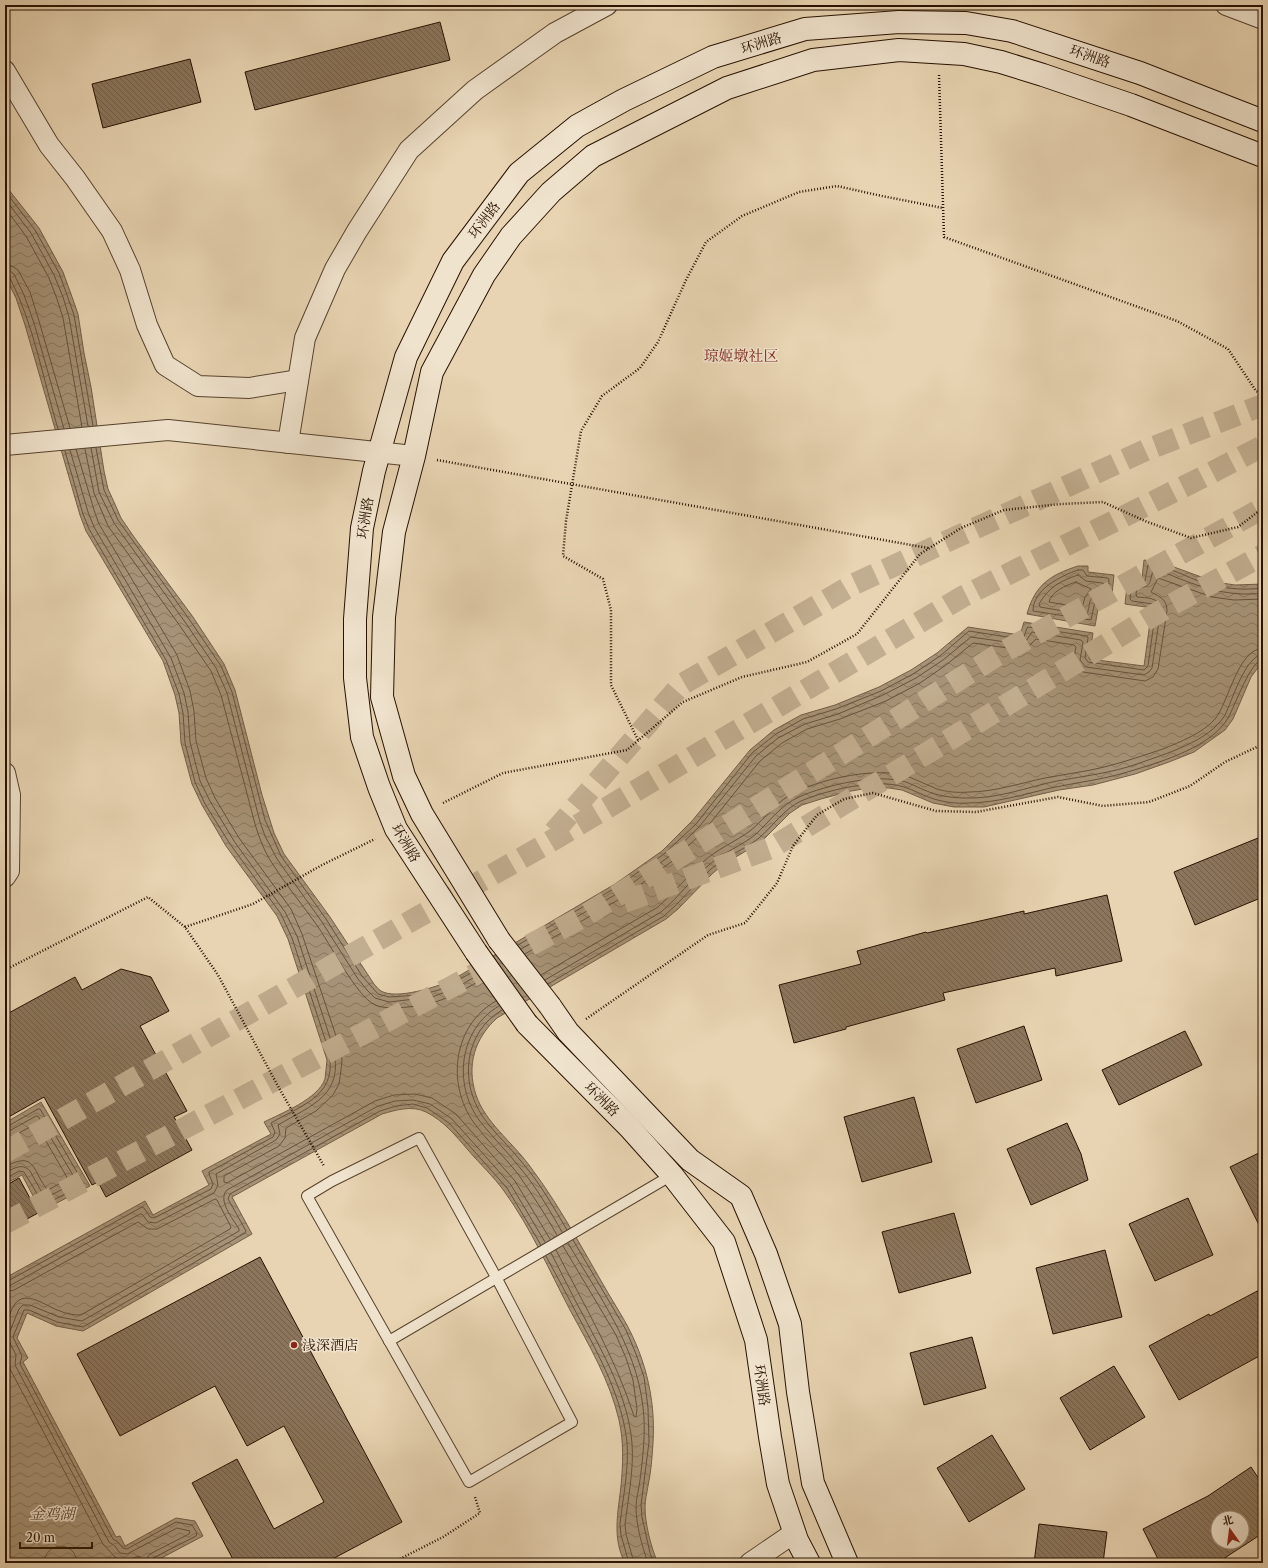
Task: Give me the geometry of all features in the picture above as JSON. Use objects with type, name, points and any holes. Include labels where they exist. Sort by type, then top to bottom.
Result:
[{"type":"street","points":[[288,443],[305,338],[335,269],[357,231],[409,150],[475,90],[555,33],[607,5]]},
{"type":"street","points":[[1226,5],[1263,19]]},
{"type":"street","name":"环洲路","points":[[809,1563],[794,1533],[778,1484],[756,1340],[724,1242],[672,1175],[630,1127],[528,1024],[476,952],[396,829],[379,787],[362,737],[355,678],[355,619],[362,528],[379,452],[406,357],[453,261],[519,174],[577,126],[624,100],[713,57],[805,29],[899,22],[966,23],[1012,30],[1140,74],[1263,122]]},
{"type":"street","name":"环洲路","points":[[846,1563],[813,1483],[798,1392],[790,1324],[766,1254],[741,1196],[690,1160],[568,1032],[550,1006],[499,940],[422,814],[404,776],[382,697],[384,617],[394,532],[414,456],[432,372],[484,275],[511,236],[551,192],[593,156],[727,88],[813,60],[899,50],[964,54],[993,60],[1043,75],[1131,105],[1263,156]]},
{"type":"street","points":[[5,71],[49,145],[75,178],[112,230],[130,270],[147,326],[165,365],[198,386],[249,388],[298,380]]},
{"type":"street","points":[[5,445],[168,430],[414,456]]},
{"type":"street","points":[[5,773],[10,795],[7,815],[8,871],[5,877]]},
{"type":"street","points":[[672,1175],[690,1160]]},
{"type":"street","points":[[754,1560],[794,1533]]},
{"type":"lane","points":[[419,1138],[496,1277],[572,1422],[469,1482],[307,1196],[332,1181],[419,1138]]},
{"type":"lane","points":[[389,1341],[672,1175]]},
{"type":"path","points":[[938,53],[944,237],[1177,321],[1228,349],[1256,391],[1263,394]]},
{"type":"path","points":[[638,740],[611,685],[611,610],[603,579],[563,556],[566,521],[581,431],[602,396],[640,368],[658,342],[686,280],[706,242],[742,216],[799,192],[837,186],[943,208]]},
{"type":"path","points":[[414,456],[929,548]]},
{"type":"path","points":[[422,814],[503,773],[627,750],[683,702],[742,677],[807,662],[856,634],[920,554],[961,528],[1004,510],[1061,504],[1103,502],[1145,521],[1191,538],[1238,527],[1263,508]]},
{"type":"path","points":[[568,1032],[708,935],[744,922],[778,884],[793,846],[817,815],[844,800],[873,793],[936,811],[976,812],[1058,797],[1103,806],[1149,802],[1190,786],[1225,762],[1263,744]]},
{"type":"path","points":[[184,927],[253,904],[322,865],[396,829]]},
{"type":"path","points":[[5,970],[148,897],[184,927],[218,975],[279,1088],[322,1162]]},
{"type":"path","points":[[392,1563],[443,1537],[480,1513],[469,1482]]},
{"type":"water","name":"金鸡湖","points":[[5,185],[39,228],[63,272],[78,314],[104,471],[108,489],[121,518],[193,617],[224,664],[235,690],[262,795],[274,833],[284,854],[330,917],[374,984],[381,991],[396,994],[416,992],[452,980],[615,884],[662,851],[692,821],[750,750],[774,730],[801,715],[835,705],[879,687],[911,670],[937,653],[968,627],[1020,635],[1024,622],[1093,633],[1089,659],[1144,666],[1152,608],[1125,604],[1128,577],[1142,578],[1144,560],[1163,563],[1215,582],[1235,585],[1263,584],[1263,661],[1251,677],[1233,719],[1225,730],[1194,752],[1135,774],[1093,785],[1059,790],[984,807],[954,807],[933,803],[902,790],[889,788],[869,788],[851,791],[802,805],[790,813],[761,842],[724,864],[713,873],[678,909],[666,919],[497,1018],[483,1034],[474,1053],[472,1063],[473,1084],[480,1105],[492,1123],[529,1165],[554,1201],[628,1328],[642,1359],[650,1392],[653,1426],[652,1460],[645,1502],[645,1513],[649,1535],[658,1563],[625,1563],[621,1554],[617,1535],[623,1461],[621,1428],[619,1420],[605,1377],[531,1234],[514,1205],[500,1186],[454,1134],[444,1124],[426,1112],[410,1109],[382,1114],[232,1197],[252,1234],[83,1331],[56,1326],[27,1313],[17,1338],[28,1358],[23,1362],[116,1537],[120,1536],[125,1546],[176,1518],[195,1521],[203,1536],[152,1563],[63,1563],[61,1560],[56,1563],[5,1563],[5,1278],[145,1201],[153,1215],[209,1185],[202,1171],[271,1134],[264,1122],[299,1105],[315,1093],[325,1079],[327,1060],[288,939],[277,916],[226,846],[202,805],[192,784],[181,743],[179,713],[175,695],[163,661],[86,531],[80,515],[25,325],[16,298],[5,276]]},
{"type":"water","points":[[1078,566],[1088,566],[1088,572],[1114,575],[1111,604],[1099,603],[1095,626],[1027,614],[1034,596],[1045,582],[1059,573]]},
{"type":"water","points":[[41,1102],[90,1186],[41,1211],[22,1175],[5,1184],[5,1123]]},
{"type":"building","points":[[440,22],[450,60],[255,110],[245,72]]},
{"type":"building","points":[[190,59],[201,102],[103,128],[92,84]]},
{"type":"building","points":[[1263,836],[1263,897],[1195,925],[1174,872]]},
{"type":"building","points":[[1107,895],[1122,961],[1056,976],[1055,968],[943,993],[945,1000],[794,1043],[779,985],[861,964],[857,951],[926,932],[1024,911],[1024,914]]},
{"type":"building","points":[[121,969],[151,977],[169,1011],[140,1026],[187,1111],[174,1117],[192,1150],[106,1197],[98,1182],[92,1185],[44,1097],[5,1119],[5,1015],[75,977],[82,990]]},
{"type":"building","points":[[1024,1026],[1042,1080],[976,1103],[957,1049]]},
{"type":"building","points":[[1185,1031],[1202,1065],[1119,1105],[1102,1070]]},
{"type":"building","points":[[914,1097],[932,1162],[862,1182],[844,1117]]},
{"type":"building","points":[[1067,1123],[1081,1154],[1088,1180],[1031,1205],[1007,1149]]},
{"type":"building","points":[[1263,1151],[1263,1233],[1230,1167]]},
{"type":"building","points":[[19,1178],[38,1213],[5,1231],[5,1186]]},
{"type":"building","points":[[1188,1198],[1213,1255],[1155,1281],[1129,1224]]},
{"type":"building","points":[[954,1213],[971,1273],[899,1293],[882,1232]]},
{"type":"building","points":[[1105,1250],[1122,1317],[1053,1334],[1036,1268]]},
{"type":"building","points":[[260,1257],[402,1522],[325,1563],[235,1563],[192,1483],[237,1459],[274,1529],[324,1502],[284,1426],[247,1446],[215,1386],[120,1436],[77,1354]]},
{"type":"building","points":[[1263,1288],[1263,1354],[1179,1400],[1149,1346],[1209,1314],[1210,1316]]},
{"type":"building","points":[[972,1337],[986,1388],[924,1405],[910,1353]]},
{"type":"building","points":[[1114,1366],[1145,1417],[1090,1450],[1060,1398]]},
{"type":"building","points":[[992,1435],[1025,1489],[969,1522],[937,1468]]},
{"type":"building","points":[[1251,1467],[1263,1485],[1263,1533],[1250,1541],[1250,1510],[1210,1510],[1210,1550],[1237,1550],[1217,1563],[1160,1563],[1143,1529],[1208,1496]]},
{"type":"building","points":[[1039,1524],[1107,1532],[1103,1563],[1034,1563]]},
{"type":"tunnel","points":[[554,832],[681,685],[854,584],[1146,450],[1263,405]]},
{"type":"tunnel","points":[[5,1152],[541,847],[962,597],[1263,446]]},
{"type":"tunnel","points":[[5,1223],[583,917],[996,656],[1263,508]]},
{"type":"tunnel","points":[[624,902],[771,848],[1169,606],[1263,555]]},
{"type":"place","name":"浅深酒店","points":[[294,1345]]},
{"type":"district","name":"琼姬墩社区","points":[[741,356]]}]
